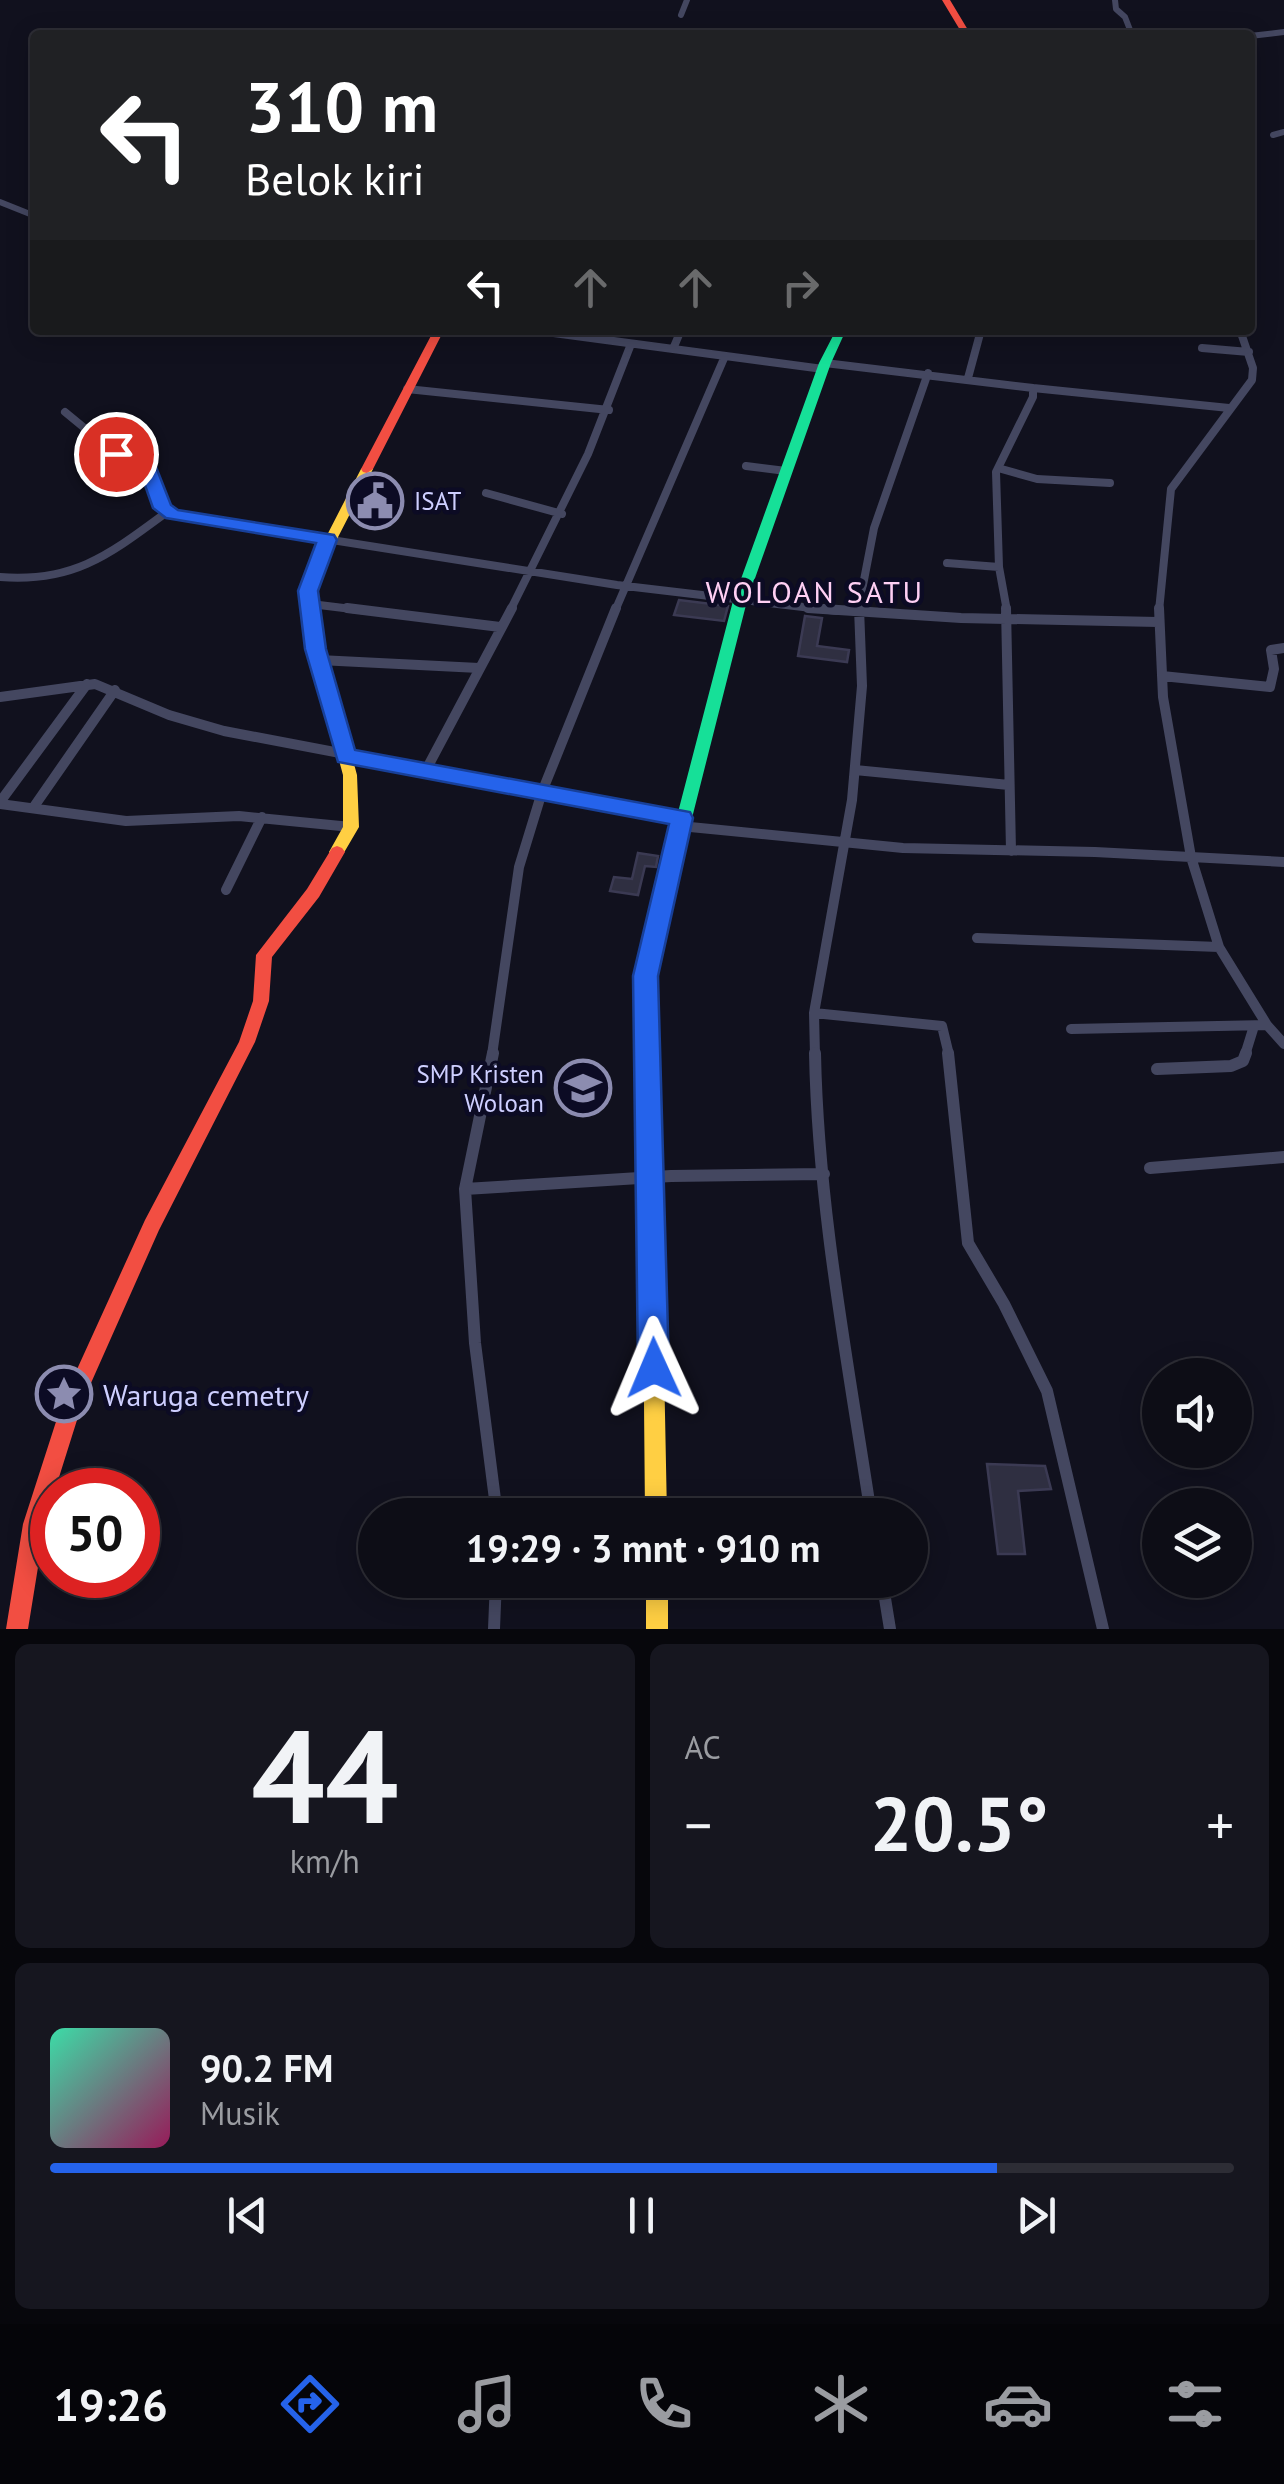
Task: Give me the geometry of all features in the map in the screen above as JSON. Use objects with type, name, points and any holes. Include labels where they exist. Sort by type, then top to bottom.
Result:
[{"type":"main road","points":[[944,0],[964,30]]},
{"type":"main road","points":[[18,1629],[34,1524],[73,1400],[152,1226],[247,1042],[261,1002],[264,955],[280,929],[313,893],[351,827],[352,790],[319,660],[310,580],[327,540],[436,335]]},
{"type":"main road","points":[[656,1498],[646,976],[680,822],[740,600],[839,335]]},
{"type":"main road","points":[[657,1598],[657,1629]]},
{"type":"street","points":[[681,16],[687,0]]},
{"type":"street","points":[[1115,0],[1116,9],[1125,17],[1130,30]]},
{"type":"street","points":[[1255,35],[1284,32]]},
{"type":"street","points":[[1273,135],[1284,132]]},
{"type":"street","points":[[0,202],[30,214]]},
{"type":"street","points":[[566,335],[725,356],[928,373],[1229,408]]},
{"type":"street","points":[[673,349],[679,335]]},
{"type":"street","points":[[968,378],[980,335]]},
{"type":"street","points":[[1242,335],[1249,352],[1252,380],[1229,408],[1206,447],[1171,489],[1158,622],[1162,676],[1191,857],[1219,947],[1260,1026],[1284,1044]]},
{"type":"street","points":[[427,768],[562,514],[609,410],[631,344]]},
{"type":"street","points":[[1202,348],[1249,352]]},
{"type":"street","points":[[495,1498],[475,1343],[465,1188],[495,1039],[519,867],[542,792],[625,585],[725,356]]},
{"type":"street","points":[[869,1498],[824,1174],[813,1074],[814,1013],[855,770],[862,686],[858,613],[874,528],[928,373]]},
{"type":"street","points":[[1011,851],[1008,618],[994,497],[998,468],[1034,388]]},
{"type":"street","points":[[408,389],[609,410]]},
{"type":"street","points":[[65,412],[116,454],[146,468],[168,512]]},
{"type":"street","points":[[746,466],[786,472]]},
{"type":"street","points":[[998,468],[1037,478],[1110,482]]},
{"type":"street","points":[[486,493],[562,514]]},
{"type":"street","points":[[0,577],[39,582],[56,579],[107,554],[168,512],[533,572],[740,600],[858,613],[1158,622]]},
{"type":"street","points":[[947,563],[999,566]]},
{"type":"street","points":[[311,604],[500,627]]},
{"type":"street","points":[[1162,676],[1270,687],[1274,670],[1271,650],[1284,648]]},
{"type":"street","points":[[319,660],[479,668]]},
{"type":"street","points":[[0,698],[87,684],[115,690],[193,723],[346,756],[427,768],[680,822],[845,844],[1284,862]]},
{"type":"street","points":[[87,684],[0,803],[126,821],[262,817],[351,827]]},
{"type":"street","points":[[33,808],[115,690]]},
{"type":"street","points":[[855,770],[1010,784]]},
{"type":"street","points":[[226,890],[262,817]]},
{"type":"street","points":[[977,938],[1219,947]]},
{"type":"street","points":[[814,1013],[928,1023],[946,1031],[968,1242],[1004,1304],[1046,1391],[1102,1629]]},
{"type":"street","points":[[1071,1029],[1260,1026]]},
{"type":"street","points":[[1157,1070],[1231,1066],[1243,1060],[1260,1026]]},
{"type":"street","points":[[1150,1168],[1284,1158]]},
{"type":"street","points":[[465,1188],[650,1177],[824,1174]]},
{"type":"street","points":[[494,1629],[495,1598]]},
{"type":"street","points":[[885,1598],[890,1629]]},
{"type":"building","points":[[679,600],[728,606],[724,621],[674,615]]},
{"type":"building","points":[[805,616],[822,618],[817,646],[849,650],[847,662],[798,656]]},
{"type":"building","points":[[638,853],[658,856],[656,867],[645,866],[638,895],[610,891],[614,877],[632,879]]},
{"type":"building","name":"SMP Kristen Woloan","points":[[567,1079],[601,1080],[599,1098],[565,1096]]},
{"type":"building","points":[[987,1464],[1045,1466],[1051,1489],[1018,1491],[1025,1554],[998,1554]]},
{"type":"traffic: fast","points":[[665,893],[740,601],[839,335]]},
{"type":"traffic: slow","points":[[337,852],[351,827],[350,775],[316,649],[310,580],[367,469]]},
{"type":"traffic: slow","points":[[656,1498],[648,958],[665,893]]},
{"type":"traffic: slow","points":[[657,1598],[657,1629]]},
{"type":"traffic: jam","points":[[946,0],[964,30]]},
{"type":"traffic: jam","points":[[367,469],[436,335]]},
{"type":"traffic: jam","points":[[17,1629],[34,1524],[73,1400],[152,1226],[247,1042],[261,1001],[264,955],[313,893],[337,852]]},
{"type":"place","name":"ISAT","points":[[375,501]]},
{"type":"place","name":"SMP Kristen Woloan","points":[[583,1088]]},
{"type":"place","name":"Waruga cemetry","points":[[64,1394]]},
{"type":"district","name":"WOLOAN SATU","points":[[815,591]]},
{"type":"route","points":[[116,454],[149,471],[163,508],[173,514],[327,540],[308,591],[316,649],[346,756],[682,818],[652,935],[646,976],[654,1368]]}]
